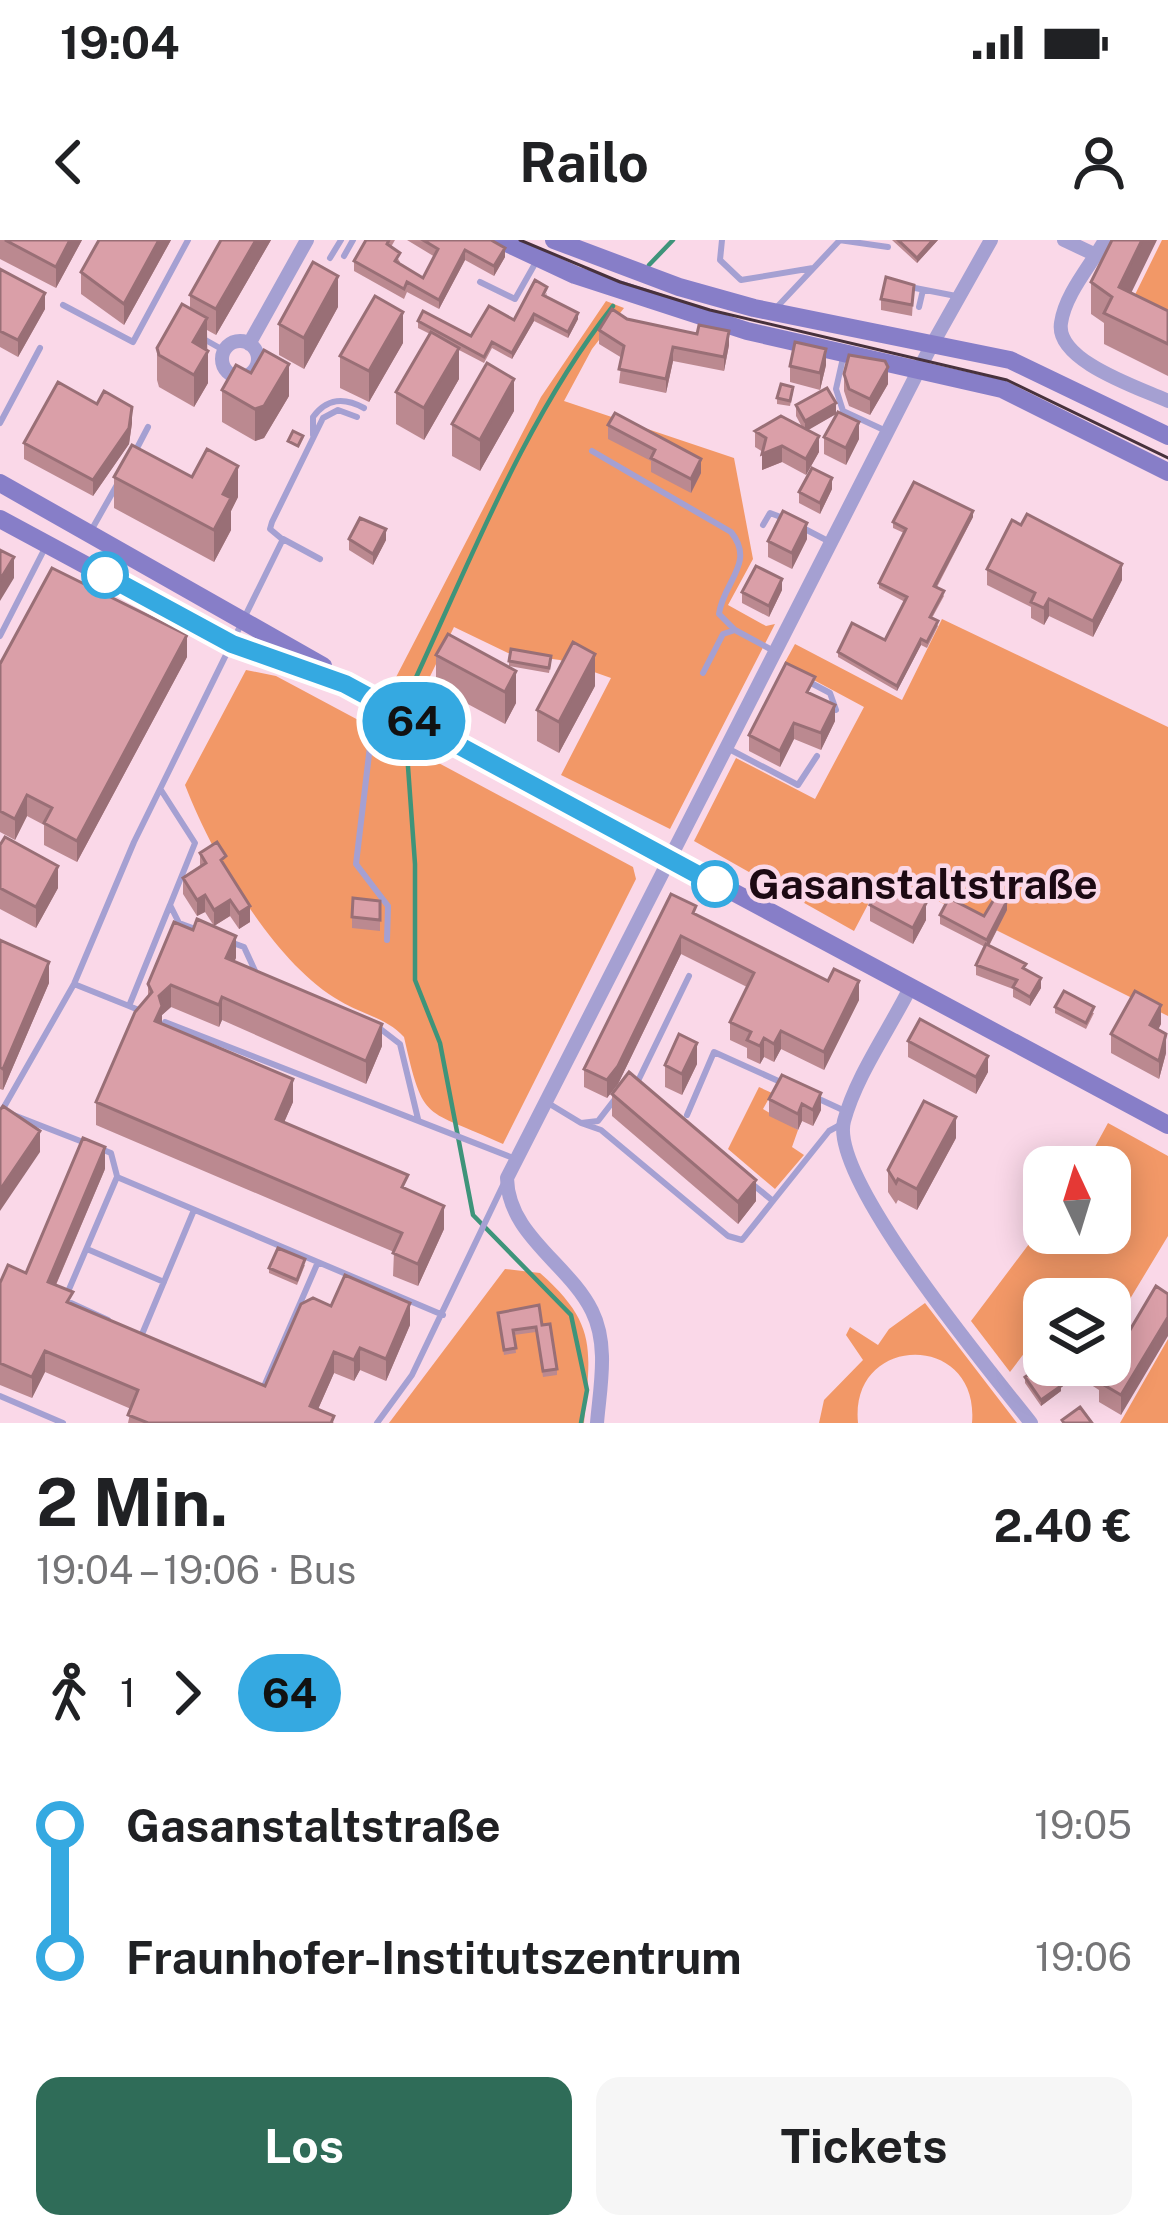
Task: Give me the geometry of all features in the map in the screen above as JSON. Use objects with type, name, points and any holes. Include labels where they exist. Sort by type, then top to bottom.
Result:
[{"type":"main road","points":[[500,240],[638,298],[1002,389],[1168,472]]},
{"type":"main road","points":[[554,240],[679,287],[1010,360],[1168,436]]},
{"type":"main road","points":[[0,483],[150,563],[345,684],[1168,1125]]},
{"type":"main road","points":[[0,520],[232,644],[345,684]]},
{"type":"street","points":[[249,344],[307,240]]},
{"type":"street","points":[[597,1423],[602,1350],[592,1309],[523,1225],[507,1178],[921,367],[991,240]]},
{"type":"street","points":[[1064,240],[1096,255]]},
{"type":"street","points":[[1105,240],[1061,320],[1066,344],[1080,359],[1168,401]]},
{"type":"street","points":[[233,343],[249,344],[258,357],[247,376],[227,371],[225,350],[233,343]]},
{"type":"street","points":[[910,988],[845,1118],[882,1224],[1031,1423]]},
{"type":"lane","points":[[63,305],[133,342],[188,240]]},
{"type":"lane","points":[[330,258],[341,240]]},
{"type":"lane","points":[[344,256],[352,240]]},
{"type":"lane","points":[[722,240],[719,260],[741,280],[813,268]]},
{"type":"lane","points":[[772,311],[840,240],[888,247]]},
{"type":"lane","points":[[480,282],[515,299],[538,258]]},
{"type":"lane","points":[[892,284],[959,296]]},
{"type":"lane","points":[[919,307],[923,290]]},
{"type":"lane","points":[[201,337],[225,350]]},
{"type":"lane","points":[[0,423],[40,348]]},
{"type":"lane","points":[[844,352],[836,389],[843,411],[888,432]]},
{"type":"lane","points":[[313,439],[313,417],[326,404],[344,400],[364,408]]},
{"type":"lane","points":[[320,559],[270,529],[330,412],[358,417]]},
{"type":"lane","points":[[130,461],[148,427]]},
{"type":"lane","points":[[592,451],[731,532],[740,543],[742,563],[719,614],[775,660]]},
{"type":"lane","points":[[91,532],[121,476]]},
{"type":"lane","points":[[763,525],[770,513],[832,543]]},
{"type":"lane","points":[[159,1350],[139,1341],[128,1329],[64,1300],[117,1177],[111,1153],[1,1112],[74,984],[161,790],[283,539]]},
{"type":"lane","points":[[0,636],[47,544]]},
{"type":"lane","points":[[135,592],[150,563]]},
{"type":"lane","points":[[703,673],[723,634],[735,630]]},
{"type":"lane","points":[[796,676],[830,693],[836,710]]},
{"type":"lane","points":[[375,700],[356,864],[388,906],[387,940]]},
{"type":"lane","points":[[726,748],[798,785],[817,756]]},
{"type":"lane","points":[[129,1006],[195,843],[161,790]]},
{"type":"lane","points":[[170,904],[179,922],[201,931]]},
{"type":"lane","points":[[222,939],[244,947],[254,972],[273,980]]},
{"type":"lane","points":[[581,1124],[598,1120],[625,1087],[635,1084],[689,976]]},
{"type":"lane","points":[[74,984],[145,1013]]},
{"type":"lane","points":[[164,1022],[517,1159]]},
{"type":"lane","points":[[370,1023],[400,1044],[418,1119]]},
{"type":"lane","points":[[687,1114],[714,1052],[794,1088]]},
{"type":"lane","points":[[635,1084],[652,1099]]},
{"type":"lane","points":[[545,1102],[601,1130],[728,1236],[742,1240],[845,1118],[807,1094]]},
{"type":"lane","points":[[670,1114],[687,1128]]},
{"type":"lane","points":[[738,1172],[772,1202]]},
{"type":"lane","points":[[117,1177],[443,1315]]},
{"type":"lane","points":[[377,1423],[412,1375],[507,1178]]},
{"type":"lane","points":[[139,1341],[194,1210]]},
{"type":"lane","points":[[86,1249],[164,1282]]},
{"type":"lane","points":[[240,1386],[260,1394],[318,1262]]},
{"type":"lane","points":[[0,1396],[63,1423]]},
{"type":"shaded area","points":[[1162,240],[1168,240],[1168,342],[1123,319]]},
{"type":"shaded area","points":[[606,301],[624,308],[592,349],[564,401],[734,458],[753,559],[728,605],[766,626],[775,624],[670,829],[561,775],[611,678],[560,660],[508,653],[454,627],[420,697],[393,683],[541,397]]},
{"type":"shaded area","points":[[942,619],[1168,727],[1168,1016],[884,874],[854,931],[694,841],[736,758],[815,799],[864,707],[784,664],[795,644],[902,700]]},
{"type":"shaded area","points":[[246,670],[276,676],[633,867],[636,879],[503,1144],[431,1110],[417,1086],[404,1037],[340,1001],[291,961],[247,905],[211,843],[185,785]]},
{"type":"shaded area","points":[[759,1087],[772,1093],[763,1109],[798,1130],[792,1147],[804,1155],[775,1189],[728,1149]]},
{"type":"shaded area","points":[[1108,1123],[1168,1156],[1168,1236],[1131,1297],[1131,1278],[1023,1278],[1023,1355],[1010,1372],[971,1321],[1023,1252],[1131,1254],[1131,1146],[1095,1146]]},
{"type":"shaded area","points":[[505,1269],[540,1273],[573,1308],[588,1358],[584,1423],[389,1423]]},
{"type":"shaded area","points":[[925,1303],[1017,1423],[972,1423],[969,1393],[956,1372],[937,1359],[915,1355],[892,1359],[873,1372],[861,1393],[858,1423],[819,1423],[824,1400],[863,1360],[846,1335],[850,1327],[878,1345],[889,1329]]},
{"type":"shaded area","points":[[1168,1339],[1168,1423],[1120,1423]]},
{"type":"building","points":[[5,240],[70,240],[56,267]]},
{"type":"building","points":[[99,240],[159,240],[124,304],[81,272]]},
{"type":"building","points":[[221,240],[256,240],[216,309],[190,295]]},
{"type":"building","points":[[366,240],[389,240],[387,244],[400,253],[395,261],[423,278],[438,249],[423,240],[491,240],[505,248],[494,266],[465,250],[439,300],[407,282],[404,289],[354,261]]},
{"type":"building","points":[[898,240],[933,240],[917,258]]},
{"type":"building","points":[[1112,240],[1142,240],[1119,287],[1168,311],[1168,344],[1104,313],[1112,297],[1091,282]]},
{"type":"building","points":[[313,262],[338,276],[304,338],[279,324]]},
{"type":"building","points":[[0,269],[45,293],[18,340],[0,331]]},
{"type":"building","points":[[886,277],[914,285],[912,305],[881,299]]},
{"type":"building","points":[[535,280],[547,287],[543,295],[578,313],[568,332],[534,314],[512,353],[492,342],[484,357],[418,321],[423,311],[471,336],[489,306],[514,320]]},
{"type":"building","points":[[375,296],[403,312],[369,371],[340,356]]},
{"type":"building","points":[[182,304],[207,318],[193,342],[208,351],[194,375],[159,355],[157,348]]},
{"type":"building","points":[[612,309],[627,319],[697,334],[699,325],[729,331],[724,357],[673,347],[666,379],[619,369],[624,346],[599,330]]},
{"type":"building","points":[[431,332],[459,348],[424,408],[396,392]]},
{"type":"building","points":[[795,342],[826,349],[820,373],[790,366]]},
{"type":"building","points":[[264,350],[289,364],[264,406],[255,409],[222,390],[236,365],[251,373]]},
{"type":"building","points":[[849,355],[885,361],[888,367],[870,399],[849,389],[844,374]]},
{"type":"building","points":[[487,363],[514,379],[480,440],[452,424]]},
{"type":"building","points":[[58,382],[97,404],[104,391],[132,407],[129,428],[93,480],[24,443]]},
{"type":"building","points":[[781,384],[793,387],[790,401],[777,398]]},
{"type":"building","points":[[827,388],[836,403],[805,421],[796,405]]},
{"type":"building","points":[[838,412],[859,422],[846,448],[824,437]]},
{"type":"building","points":[[615,413],[701,459],[691,479],[651,458],[655,450],[608,425]]},
{"type":"building","points":[[781,416],[819,436],[806,459],[782,446],[762,454],[766,438],[755,431]]},
{"type":"building","points":[[293,431],[303,436],[298,446],[288,441]]},
{"type":"building","points":[[132,445],[192,477],[207,449],[238,466],[223,494],[231,498],[214,530],[114,477]]},
{"type":"building","points":[[812,468],[832,478],[820,503],[799,492]]},
{"type":"building","points":[[914,482],[973,511],[934,586],[944,591],[930,617],[938,621],[927,642],[921,639],[897,686],[838,652],[852,623],[885,640],[907,597],[879,583],[906,529],[893,522]]},
{"type":"building","points":[[783,511],[807,523],[792,553],[768,541]]},
{"type":"building","points":[[1027,514],[1122,564],[1093,621],[1049,599],[1044,608],[1031,602],[1035,593],[987,569],[1012,520],[1021,525]]},
{"type":"building","points":[[360,518],[386,529],[373,554],[349,539]]},
{"type":"building","points":[[0,550],[14,557],[0,580]]},
{"type":"building","points":[[756,566],[782,579],[769,606],[742,592]]},
{"type":"building","points":[[52,568],[187,635],[77,841],[44,823],[52,808],[27,795],[15,819],[0,811],[0,664]]},
{"type":"building","points":[[448,634],[516,671],[505,692],[436,655]]},
{"type":"building","points":[[573,642],[595,654],[559,722],[537,710]]},
{"type":"building","points":[[511,649],[551,656],[549,668],[509,661]]},
{"type":"building","points":[[786,663],[815,677],[807,692],[835,705],[821,733],[794,723],[780,751],[749,735]]},
{"type":"building","points":[[5,837],[58,866],[36,907],[0,888],[0,845]]},
{"type":"building","points":[[217,842],[226,856],[221,860],[250,906],[239,913],[230,900],[214,910],[205,895],[197,900],[183,878],[206,863],[200,853]]},
{"type":"building","points":[[883,880],[926,903],[913,928],[870,905]]},
{"type":"building","points":[[671,894],[696,906],[693,913],[828,981],[834,969],[859,981],[824,1052],[781,1031],[774,1044],[764,1038],[760,1046],[747,1040],[751,1032],[730,1022],[754,973],[681,936],[618,1066],[607,1080],[584,1069]]},
{"type":"building","points":[[996,896],[1007,901],[987,940],[940,915],[949,898],[984,916]]},
{"type":"building","points":[[353,898],[380,901],[380,920],[352,917]]},
{"type":"building","points":[[197,919],[236,936],[226,958],[382,1024],[366,1061],[222,997],[219,1005],[171,985],[159,996],[162,1006],[155,1021],[293,1079],[276,1119],[408,1175],[402,1187],[444,1206],[418,1264],[393,1253],[402,1233],[96,1102],[135,1012],[152,992],[148,984],[174,922],[193,930]]},
{"type":"building","points":[[0,940],[49,962],[3,1069],[0,1067]]},
{"type":"building","points":[[986,944],[1026,964],[1023,968],[1041,978],[1030,997],[1013,987],[1017,980],[976,965]]},
{"type":"building","points":[[1064,991],[1094,1007],[1086,1023],[1055,1007]]},
{"type":"building","points":[[1135,991],[1161,1005],[1150,1025],[1166,1034],[1159,1061],[1111,1034]]},
{"type":"building","points":[[920,1019],[988,1056],[976,1077],[908,1041]]},
{"type":"building","points":[[679,1034],[697,1043],[682,1074],[665,1065]]},
{"type":"building","points":[[629,1072],[756,1180],[738,1202],[612,1094]]},
{"type":"building","points":[[782,1075],[821,1093],[813,1110],[802,1104],[798,1114],[769,1099]]},
{"type":"building","points":[[924,1101],[956,1117],[917,1189],[898,1179],[896,1183],[888,1170]]},
{"type":"building","points":[[3,1106],[40,1131],[0,1190],[0,1110]]},
{"type":"building","points":[[83,1138],[105,1147],[48,1282],[73,1292],[67,1302],[265,1386],[301,1304],[313,1298],[331,1306],[345,1275],[410,1303],[386,1359],[360,1348],[354,1360],[334,1352],[310,1406],[334,1416],[331,1423],[148,1423],[128,1415],[138,1390],[45,1351],[32,1377],[0,1363],[0,1283],[8,1265],[26,1273]]},
{"type":"building","points":[[278,1248],[305,1259],[297,1280],[269,1268]]},
{"type":"building","points":[[1156,1286],[1168,1294],[1168,1317],[1131,1378],[1131,1328]]},
{"type":"building","points":[[539,1305],[542,1325],[550,1324],[557,1369],[543,1371],[536,1327],[513,1330],[516,1348],[504,1350],[498,1313]]},
{"type":"building","points":[[1031,1386],[1061,1386],[1041,1400]]},
{"type":"building","points":[[1106,1386],[1126,1386],[1121,1395]]},
{"type":"building","points":[[1080,1407],[1092,1423],[1064,1423],[1062,1420]]},
{"type":"waterway","points":[[649,265],[673,240]]},
{"type":"waterway","points":[[407,708],[413,684],[527,441],[613,306]]},
{"type":"waterway","points":[[405,725],[415,864],[415,980],[440,1043],[473,1215],[571,1315],[587,1390],[581,1423]]},
{"type":"tram line","points":[[520,240],[620,282],[710,310],[1007,380],[1168,458]]},
{"type":"bus line","name":"64","points":[[105,575],[232,644],[345,684],[715,884]]},
{"type":"place","name":"Gasanstaltstraße","points":[[715,884]]}]
